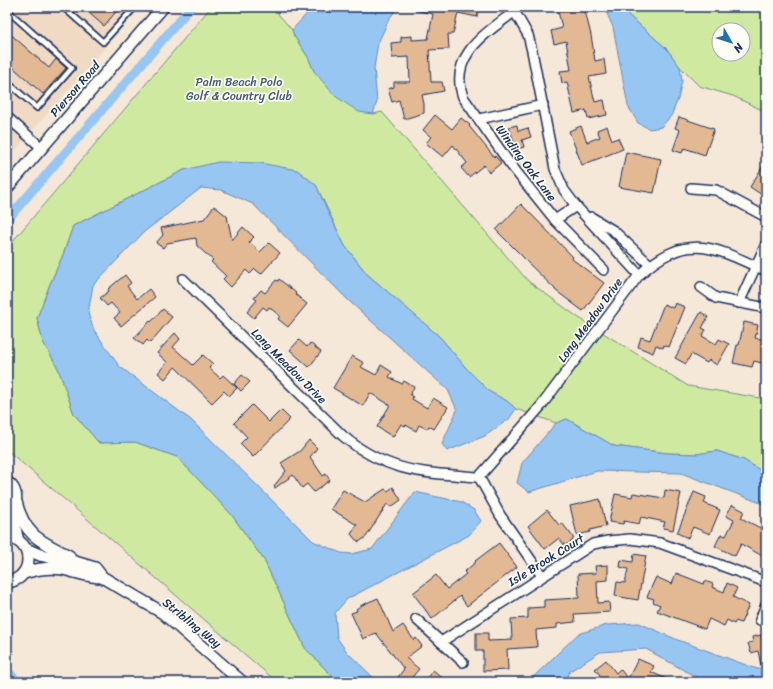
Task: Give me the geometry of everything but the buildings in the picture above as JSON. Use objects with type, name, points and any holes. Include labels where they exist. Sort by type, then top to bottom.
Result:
[{"type":"street","name":"Pierson Road","points":[[7,188],[163,7]]},
{"type":"street","name":"Winding Oak Lane","points":[[604,270],[555,220],[510,164],[463,97],[459,74],[462,62],[472,48],[513,9],[528,36],[555,168],[564,190],[579,209],[639,275]]},
{"type":"street","name":"Winding Oak Lane","points":[[479,119],[542,105]]},
{"type":"street","points":[[7,117],[42,148]]},
{"type":"street","points":[[691,188],[716,190],[766,218]]},
{"type":"street","name":"Winding Oak Lane","points":[[555,220],[579,209]]},
{"type":"street","name":"Winding Oak Lane","points":[[579,209],[614,231],[650,265]]},
{"type":"street","points":[[738,303],[766,244]]},
{"type":"street","name":"Long Meadow Drive","points":[[183,279],[343,436],[363,452],[386,463],[409,470],[479,477],[541,406],[639,275],[650,265],[664,255],[676,250],[700,247],[724,252],[766,271]]},
{"type":"street","points":[[701,287],[716,298],[766,308]]},
{"type":"street","points":[[479,477],[500,515],[542,576]]},
{"type":"street","points":[[7,482],[13,486],[7,515]]},
{"type":"street","points":[[9,504],[22,545],[28,557],[28,562],[24,573]]},
{"type":"street","points":[[9,504],[32,534],[38,539],[89,566]]},
{"type":"street","name":"Stribling Way","points":[[7,537],[40,554],[95,568],[102,578]]},
{"type":"street","name":"Isle Brook Court","points":[[440,642],[593,544],[608,541],[630,539],[646,540],[666,545],[766,582]]},
{"type":"street","name":"Stribling Way","points":[[7,582],[16,580],[24,573],[44,567],[69,570],[91,577],[102,578],[163,613],[242,682]]},
{"type":"street","points":[[760,620],[766,605]]},
{"type":"street","points":[[416,619],[463,662]]},
{"type":"lane","points":[[63,7],[103,42],[136,7]]},
{"type":"lane","points":[[7,10],[72,68],[37,108],[8,85]]},
{"type":"shaded area","points":[[7,7],[141,7],[7,160]]},
{"type":"green space","name":"Palm Beach Polo Golf & Country Club","points":[[211,7],[272,7],[292,30],[294,36],[308,57],[314,71],[373,114],[382,112],[528,281],[579,318],[688,386],[766,399],[766,474],[744,460],[717,451],[696,454],[667,453],[614,446],[567,419],[556,423],[516,409],[507,401],[490,392],[466,368],[440,337],[367,274],[345,246],[316,185],[297,170],[184,170],[73,226],[63,255],[37,318],[43,342],[58,368],[74,414],[99,443],[135,442],[177,457],[231,514],[264,560],[305,648],[338,682],[277,682],[7,450],[7,248]]},
{"type":"green space","points":[[619,7],[766,7],[766,112],[733,96],[699,86],[680,67],[666,48]]},
{"type":"water","points":[[313,7],[398,7],[389,19],[378,43],[374,68],[377,102],[373,114],[359,112],[335,96],[314,71],[308,57],[294,36],[292,30]]},
{"type":"water","points":[[604,7],[619,7],[666,48],[680,67],[682,81],[678,99],[671,116],[661,127],[650,129],[638,123],[628,106],[613,27]]},
{"type":"water","points":[[218,162],[260,163],[297,170],[316,185],[345,246],[367,274],[440,337],[466,368],[490,392],[507,401],[516,409],[509,419],[485,436],[447,451],[442,444],[457,410],[448,390],[348,300],[253,204],[221,190],[201,188],[144,232],[93,285],[88,313],[94,330],[119,366],[191,420],[313,541],[341,553],[352,554],[372,549],[415,492],[461,502],[474,510],[481,521],[469,535],[347,599],[335,613],[337,638],[347,652],[378,682],[338,682],[305,648],[264,560],[231,514],[177,457],[135,442],[99,443],[74,414],[58,368],[43,342],[37,318],[63,255],[73,226],[184,170]]},
{"type":"water","points":[[567,419],[614,446],[667,453],[696,454],[717,451],[744,460],[766,474],[766,505],[681,473],[597,471],[529,492],[517,483],[522,463],[556,423]]},
{"type":"water","points":[[639,623],[678,640],[757,669],[766,669],[766,682],[705,682],[646,649],[600,652],[570,671],[565,682],[528,682],[578,634],[607,625]]},
{"type":"waterway","points":[[7,220],[191,7]]},
{"type":"waterway","points":[[7,671],[19,682]]}]
